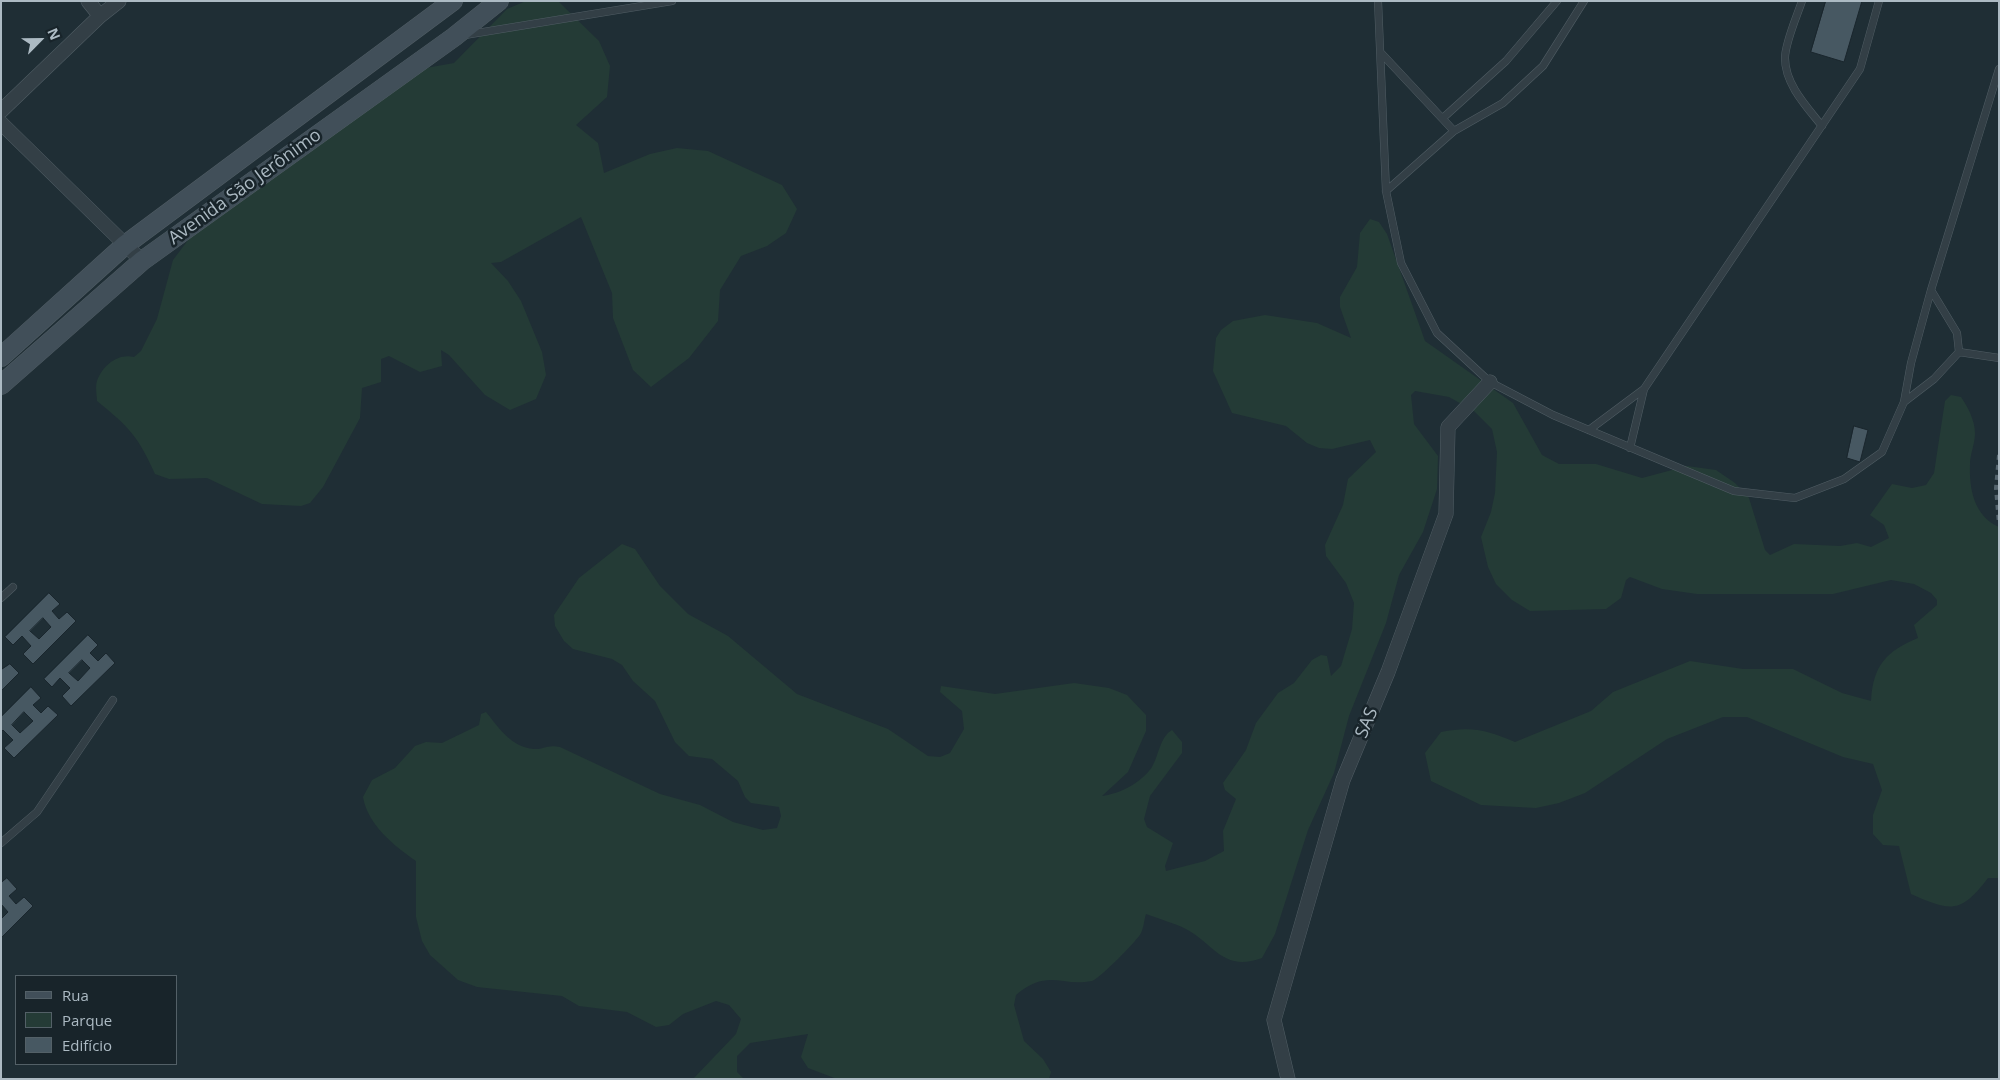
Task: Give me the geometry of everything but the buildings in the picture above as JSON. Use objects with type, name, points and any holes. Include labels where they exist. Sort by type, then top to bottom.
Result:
[{"type":"street","points":[[88,1],[100,16]]},
{"type":"street","points":[[1,111],[100,16],[120,1]]},
{"type":"street","name":"Avenida São Jerônimo","points":[[1,357],[126,245],[453,1]]},
{"type":"street","name":"Avenida São Jerônimo","points":[[1,385],[142,261],[454,37],[499,1]]},
{"type":"street","points":[[404,38],[422,59]]},
{"type":"street","points":[[1,123],[142,261]]},
{"type":"street","name":"SAS","points":[[1288,1079],[1274,1020],[1303,917],[1343,780],[1388,672],[1446,514],[1448,427],[1490,382]]},
{"type":"lane","points":[[454,37],[672,1]]},
{"type":"lane","points":[[1378,1],[1386,191],[1401,263],[1437,333],[1490,382],[1589,430],[1734,491],[1795,498],[1844,479],[1882,452],[1904,402],[1911,363],[1931,290],[1999,68]]},
{"type":"lane","points":[[1444,117],[1506,61],[1556,1]]},
{"type":"lane","points":[[1386,191],[1454,131],[1503,102],[1543,66],[1584,1]]},
{"type":"lane","points":[[1802,1],[1785,56],[1788,75],[1796,91],[1822,126]]},
{"type":"lane","points":[[1589,430],[1644,389],[1860,69],[1880,1]]},
{"type":"lane","points":[[1381,53],[1444,117],[1454,131]]},
{"type":"lane","points":[[1904,402],[1934,379],[1959,352],[1957,333],[1931,290]]},
{"type":"lane","points":[[1959,352],[1995,357]]},
{"type":"lane","points":[[1630,448],[1644,389]]},
{"type":"lane","points":[[1,598],[13,586]]},
{"type":"lane","points":[[1,843],[37,812],[113,700]]},
{"type":"green space","points":[[526,1],[559,2],[599,41],[610,66],[607,97],[576,125],[598,143],[604,173],[650,154],[677,148],[708,151],[782,185],[797,209],[786,233],[767,246],[741,256],[720,290],[718,321],[689,358],[651,387],[633,370],[613,318],[612,293],[581,217],[501,262],[491,263],[508,281],[521,301],[542,352],[546,375],[536,399],[510,410],[485,395],[449,355],[441,350],[442,366],[420,372],[389,356],[381,359],[381,382],[362,388],[360,418],[323,487],[310,503],[301,506],[262,504],[207,478],[169,479],[155,474],[132,433],[97,401],[96,383],[107,365],[122,357],[134,357],[141,351],[157,319],[173,260],[201,223],[283,163],[308,154],[333,122],[426,68],[454,63],[507,9]]},
{"type":"green space","points":[[1370,219],[1379,222],[1387,234],[1425,341],[1513,403],[1542,455],[1559,464],[1596,464],[1642,478],[1687,466],[1716,470],[1735,483],[1749,498],[1765,550],[1770,555],[1794,544],[1840,546],[1857,543],[1871,547],[1889,538],[1884,525],[1870,515],[1892,484],[1912,488],[1926,485],[1934,473],[1945,401],[1951,395],[1961,397],[1971,414],[1975,428],[1970,464],[1972,492],[1984,516],[1999,527],[1999,878],[1988,878],[1970,898],[1962,904],[1954,906],[1936,904],[1911,894],[1899,846],[1883,845],[1873,834],[1873,815],[1882,790],[1873,764],[1843,757],[1747,717],[1723,717],[1667,739],[1585,793],[1559,803],[1536,808],[1481,805],[1431,781],[1425,753],[1441,732],[1462,729],[1479,730],[1515,742],[1591,711],[1613,692],[1690,661],[1743,669],[1793,669],[1842,693],[1871,701],[1875,678],[1883,661],[1897,648],[1918,638],[1914,625],[1937,605],[1937,600],[1931,593],[1914,584],[1891,580],[1833,594],[1697,594],[1662,589],[1630,577],[1626,580],[1621,598],[1606,609],[1530,611],[1512,600],[1496,584],[1488,567],[1481,537],[1491,512],[1495,493],[1497,452],[1492,429],[1474,411],[1449,397],[1415,391],[1411,395],[1414,424],[1438,456],[1437,489],[1423,532],[1399,575],[1386,623],[1349,716],[1334,773],[1308,830],[1275,934],[1262,958],[1238,962],[1228,959],[1186,929],[1146,914],[1142,931],[1138,937],[1096,979],[1081,982],[1046,980],[1027,987],[1016,995],[1014,1005],[1024,1041],[1043,1059],[1051,1072],[1049,1079],[837,1079],[808,1068],[801,1057],[808,1034],[750,1043],[737,1056],[737,1072],[744,1079],[693,1079],[736,1034],[741,1019],[729,1005],[716,1001],[683,1014],[669,1025],[656,1027],[627,1012],[579,1006],[562,996],[477,987],[458,980],[430,955],[422,941],[416,917],[416,861],[383,834],[370,817],[363,797],[372,780],[395,768],[415,746],[426,742],[442,743],[479,725],[481,714],[486,712],[506,736],[519,745],[534,749],[551,746],[560,747],[660,794],[700,805],[733,822],[763,830],[777,828],[781,816],[779,807],[751,803],[745,797],[738,781],[712,759],[689,756],[675,742],[655,701],[633,681],[622,665],[612,659],[573,649],[564,641],[555,626],[554,615],[579,578],[622,544],[635,549],[660,586],[688,614],[728,636],[797,694],[888,729],[928,756],[940,757],[950,753],[964,729],[962,711],[940,692],[941,686],[995,694],[1074,683],[1109,688],[1127,695],[1146,715],[1146,731],[1128,772],[1102,796],[1123,790],[1142,778],[1152,767],[1162,742],[1172,730],[1182,742],[1182,753],[1150,796],[1144,819],[1147,827],[1173,843],[1165,866],[1166,871],[1205,861],[1224,851],[1223,831],[1236,799],[1225,790],[1223,783],[1246,750],[1256,723],[1278,693],[1294,683],[1312,660],[1321,655],[1327,656],[1331,676],[1341,666],[1352,629],[1354,603],[1346,583],[1326,556],[1325,545],[1343,505],[1348,479],[1376,452],[1370,440],[1332,449],[1319,448],[1307,443],[1286,426],[1232,413],[1213,371],[1216,338],[1221,330],[1233,321],[1265,315],[1317,323],[1351,338],[1340,307],[1340,297],[1357,267],[1360,233]]},
{"type":"railway","points":[[1999,455],[1996,488],[1999,524]]}]
